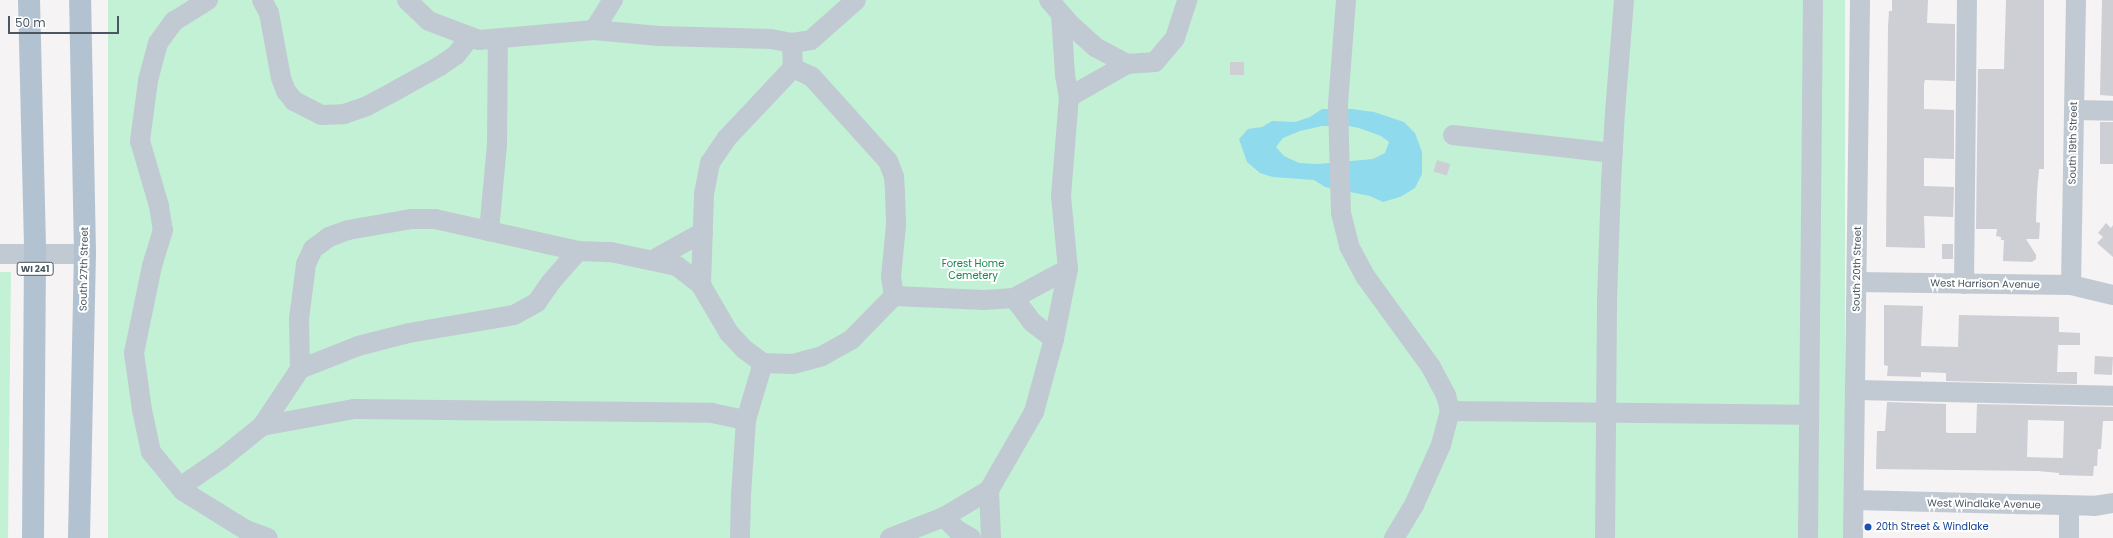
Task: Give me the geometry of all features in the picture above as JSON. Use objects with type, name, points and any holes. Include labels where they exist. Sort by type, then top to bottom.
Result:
[{"type":"main road","name":"WI 241","points":[[29,0],[35,254],[33,538]]},
{"type":"main road","name":"South 27th Street","points":[[79,538],[85,254],[80,0]]},
{"type":"street","points":[[208,0],[174,21],[158,43],[148,81],[140,141],[159,206],[163,230],[152,266],[134,353],[150,452],[180,487],[246,530],[268,538]]},
{"type":"street","points":[[262,0],[269,13],[281,78],[286,91],[294,101],[321,115],[344,114],[367,106],[440,66],[456,55],[470,37]]},
{"type":"street","points":[[407,0],[429,21],[479,40],[594,30],[658,36],[771,40],[792,43],[811,40],[856,0]]},
{"type":"street","points":[[594,30],[613,0]]},
{"type":"street","points":[[1069,97],[1127,64],[1155,62],[1175,38],[1187,0]]},
{"type":"street","points":[[1346,0],[1338,105],[1341,213],[1349,246],[1365,276],[1431,367],[1446,395],[1450,411],[1441,445],[1414,505],[1394,538]]},
{"type":"street","points":[[1605,538],[1607,299],[1613,153],[1624,0]]},
{"type":"street","points":[[1808,538],[1813,0]]},
{"type":"street","name":"South 20th Street","points":[[1853,538],[1860,0]]},
{"type":"street","points":[[1964,284],[1967,0]]},
{"type":"street","name":"South 19th Street","points":[[2071,285],[2076,0]]},
{"type":"street","points":[[1055,7],[1095,47],[1127,64]]},
{"type":"street","points":[[890,538],[944,516],[989,490],[1034,412],[1054,339],[1068,269],[1061,196],[1069,97],[1055,7]]},
{"type":"street","points":[[489,231],[497,144],[498,39]]},
{"type":"street","points":[[701,285],[704,194],[710,163],[727,138],[793,68],[792,43]]},
{"type":"street","points":[[793,68],[812,77],[888,161],[894,177],[895,193],[896,225],[891,277],[894,296]]},
{"type":"street","points":[[2074,110],[2113,111]]},
{"type":"street","points":[[1453,135],[1613,153]]},
{"type":"street","points":[[300,369],[299,319],[306,264],[313,249],[329,238],[348,230],[412,219],[435,219],[578,251],[611,252],[677,266],[701,285],[729,333],[744,349],[763,363],[793,364],[822,356],[851,340],[894,296],[984,300],[1014,298],[1068,269]]},
{"type":"street","points":[[653,260],[703,232]]},
{"type":"street","points":[[180,487],[221,459],[262,426],[300,369],[358,346],[409,333],[514,315],[537,302],[551,282],[578,251]]},
{"type":"street","points":[[0,254],[85,254]]},
{"type":"street","name":"West Harrison Avenue","points":[[1857,282],[2071,285],[2113,295]]},
{"type":"street","points":[[1014,298],[1032,322],[1054,339]]},
{"type":"street","points":[[740,538],[746,420],[763,363]]},
{"type":"street","points":[[1856,390],[2113,396]]},
{"type":"street","points":[[262,426],[354,408],[712,413],[746,420]]},
{"type":"street","points":[[1450,411],[1808,415]]},
{"type":"street","points":[[989,490],[991,538]]},
{"type":"street","name":"West Windlake Avenue","points":[[1854,500],[2069,506],[2107,506],[2113,503]]},
{"type":"street","points":[[2069,506],[2069,538]]},
{"type":"street","points":[[944,516],[957,530],[971,538]]},
{"type":"green space","name":"Forest Home Cemetery","points":[[108,0],[1845,0],[1845,538],[108,538]]},
{"type":"green space","points":[[0,272],[11,272],[8,538],[0,538]]},
{"type":"water","points":[[1322,109],[1352,109],[1374,112],[1404,122],[1415,133],[1422,152],[1422,174],[1415,188],[1400,197],[1383,202],[1370,196],[1325,187],[1314,180],[1273,177],[1260,173],[1247,162],[1239,139],[1248,129],[1262,127],[1272,121],[1295,122],[1310,117]],"holes":[[[1322,126],[1349,126],[1381,136],[1389,142],[1385,153],[1373,159],[1318,164],[1299,163],[1284,156],[1276,147],[1283,138],[1300,131]]]},
{"type":"building","points":[[1892,0],[1928,0],[1927,23],[1955,24],[1955,81],[1925,80],[1924,84],[1924,109],[1954,110],[1954,159],[1924,158],[1924,186],[1954,187],[1953,217],[1924,216],[1925,248],[1886,247],[1888,27],[1889,11],[1892,11]]},
{"type":"building","points":[[2006,0],[2044,0],[2044,169],[2039,169],[2037,192],[2036,222],[2040,223],[2039,239],[2026,239],[2036,255],[2036,259],[2032,262],[2003,261],[2004,240],[2001,240],[2001,237],[1996,236],[1997,229],[1976,229],[1978,69],[2004,69]]},
{"type":"building","points":[[2102,0],[2113,0],[2113,96],[2100,95]]},
{"type":"building","points":[[1230,62],[1244,62],[1244,75],[1230,75]]},
{"type":"building","points":[[2100,122],[2113,122],[2113,164],[2100,164]]},
{"type":"building","points":[[1437,160],[1450,164],[1447,176],[1433,171]]},
{"type":"building","points":[[2106,223],[2111,228],[2113,225],[2113,257],[2097,243],[2103,237],[2098,233]]},
{"type":"building","points":[[1942,244],[1953,244],[1953,259],[1942,259]]},
{"type":"building","points":[[1884,305],[1923,306],[1921,346],[1958,347],[1959,315],[2059,317],[2059,332],[2080,333],[2080,345],[2058,345],[2057,372],[2077,372],[2077,384],[1946,381],[1946,373],[1921,372],[1921,377],[1887,376],[1888,366],[1884,365]]},
{"type":"building","points":[[2095,356],[2113,357],[2112,375],[2094,374]]},
{"type":"building","points":[[1887,402],[1946,404],[1946,432],[1948,433],[1976,433],[1977,404],[2113,407],[2113,421],[2103,421],[2101,449],[2098,449],[2097,466],[2094,466],[2093,476],[2059,475],[2059,473],[2038,471],[1876,469],[1877,431],[1885,431]],"holes":[[[2028,420],[2064,421],[2063,458],[2027,457]]]},
{"type":"place","name":"20th Street & Windlake","points":[[1868,527]]}]
